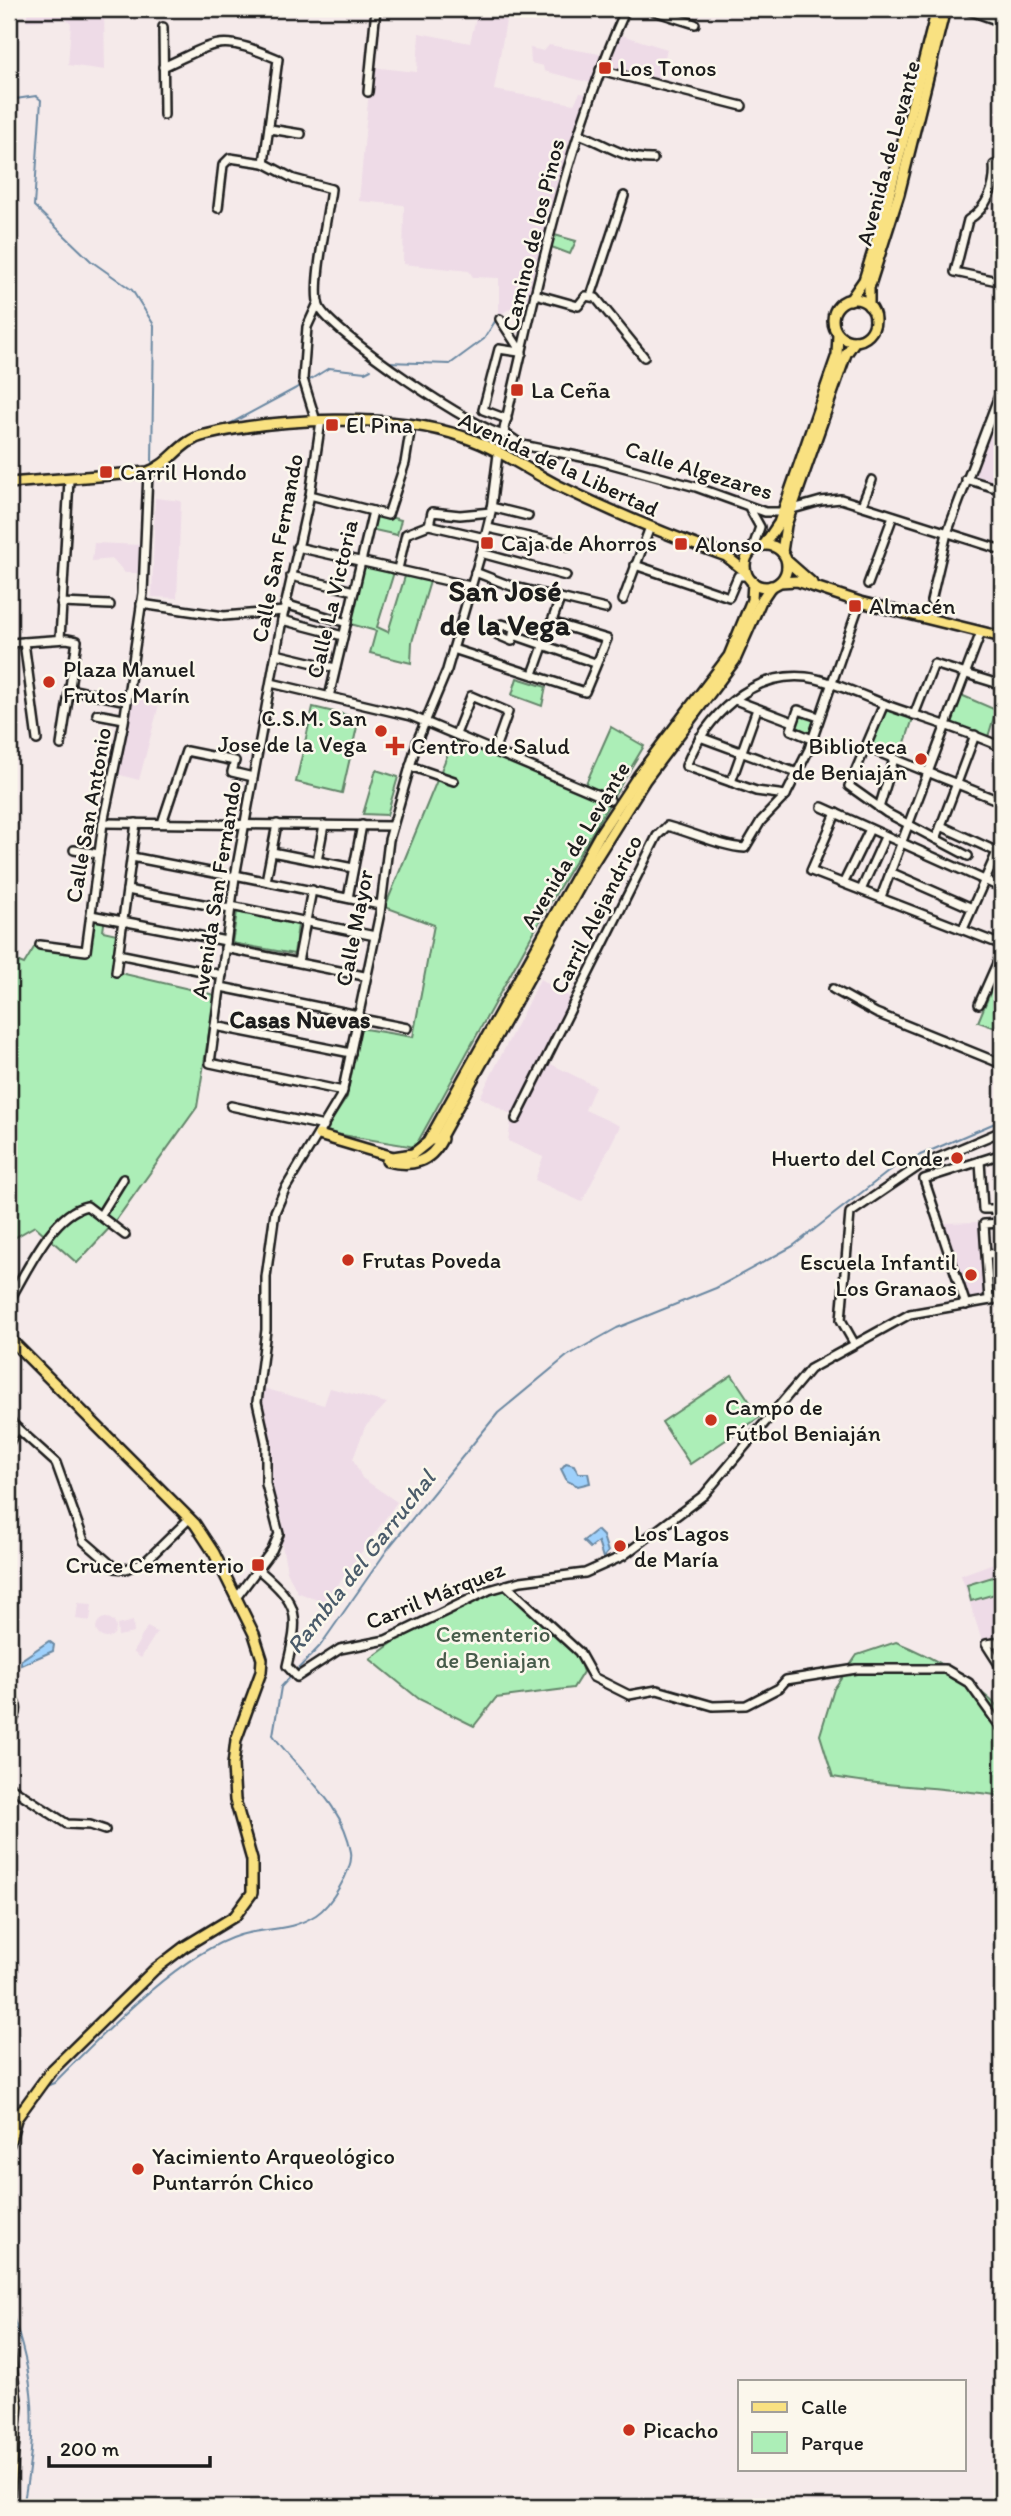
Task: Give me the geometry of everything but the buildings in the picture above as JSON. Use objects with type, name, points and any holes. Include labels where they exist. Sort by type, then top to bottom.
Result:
[{"type":"main road","name":"Avenida de Levante","points":[[850,300],[864,280],[883,219],[937,9]]},
{"type":"main road","name":"Avenida de Levante","points":[[869,306],[869,288],[899,194],[945,9]]},
{"type":"main road","points":[[825,592],[787,561],[782,552],[787,512],[838,351],[838,334],[833,324],[834,313],[840,304],[850,300],[862,301],[869,306],[874,317],[873,328],[866,337],[855,341],[845,358],[787,512],[764,545],[750,553],[749,577],[771,586],[780,582],[797,581],[825,592],[860,602],[1002,637]]},
{"type":"main road","points":[[838,334],[855,341]]},
{"type":"main road","name":"Avenida de la Libertad","points":[[148,472],[158,468],[186,442],[203,435],[318,421],[411,426],[462,436],[650,527],[726,556],[749,577]]},
{"type":"main road","points":[[9,483],[148,472]]},
{"type":"main road","points":[[764,545],[782,552]]},
{"type":"main road","name":"Avenida de la Libertad","points":[[726,556],[750,553]]},
{"type":"main road","points":[[780,582],[786,572],[787,561]]},
{"type":"main road","name":"Avenida de Levante","points":[[319,1134],[396,1157],[418,1152],[433,1135],[601,832],[644,768],[729,656],[752,600],[749,577]]},
{"type":"main road","name":"Avenida de Levante","points":[[433,1135],[434,1140],[439,1141],[591,866],[645,780],[729,670],[771,586]]},
{"type":"main road","name":"Avenida de Levante","points":[[319,1134],[396,1163],[412,1164],[434,1152],[452,1118]]},
{"type":"main road","points":[[9,1338],[190,1518],[210,1546],[262,1659],[261,1672],[236,1740],[233,1765],[235,1800],[252,1860],[252,1893],[235,1916],[154,1970],[51,2071],[34,2098],[16,2119],[9,2144]]},
{"type":"main road","points":[[9,2353],[16,2388],[17,2417],[9,2499]]},
{"type":"street","points":[[368,92],[376,9]]},
{"type":"street","name":"Camino de los Pinos","points":[[506,434],[521,352],[558,195],[600,70],[626,9]]},
{"type":"street","points":[[648,9],[695,24]]},
{"type":"street","points":[[967,9],[1002,22]]},
{"type":"street","points":[[163,27],[164,115]]},
{"type":"street","points":[[163,67],[223,41],[235,42],[278,59],[264,163]]},
{"type":"street","points":[[600,70],[742,106]]},
{"type":"street","points":[[270,129],[302,134]]},
{"type":"street","points":[[579,134],[626,156],[653,159]]},
{"type":"street","points":[[218,208],[223,165],[230,158],[264,163],[294,179],[331,189],[318,303],[307,327],[303,379],[318,421]]},
{"type":"street","points":[[994,165],[995,176],[989,197],[978,214],[968,220],[955,272],[1002,282]]},
{"type":"street","points":[[591,296],[624,196]]},
{"type":"street","points":[[535,294],[578,306],[586,296],[591,296]]},
{"type":"street","points":[[591,296],[644,357]]},
{"type":"street","name":"Calle Algezares","points":[[318,303],[326,319],[339,332],[386,365],[476,423],[501,436],[506,434],[522,445],[597,460],[696,487],[765,512],[787,512],[830,499],[862,505],[1002,550]]},
{"type":"street","points":[[500,319],[521,352]]},
{"type":"street","points":[[507,419],[483,410],[499,349],[521,352]]},
{"type":"street","points":[[931,601],[947,533],[998,398]]},
{"type":"street","name":"Calle San Fernando","points":[[271,682],[284,607],[310,495],[318,421]]},
{"type":"street","points":[[310,495],[388,515],[405,463],[411,426]]},
{"type":"street","name":"Calle Mayor","points":[[236,1598],[274,1546],[279,1528],[265,1484],[266,1442],[257,1402],[266,1329],[266,1277],[270,1243],[281,1195],[343,1091],[375,936],[393,826],[410,766],[453,649],[481,553],[491,510],[498,454]]},
{"type":"street","name":"Calle San Antonio","points":[[40,945],[86,951],[103,823],[124,719],[141,604],[148,472]]},
{"type":"street","points":[[966,479],[1002,491]]},
{"type":"street","points":[[60,639],[69,480]]},
{"type":"street","points":[[862,505],[872,480]]},
{"type":"street","points":[[744,505],[754,512],[759,523],[758,536],[750,553]]},
{"type":"street","points":[[429,525],[432,512],[460,515],[491,510],[528,516]]},
{"type":"street","name":"Calle La Victoria","points":[[329,696],[373,511]]},
{"type":"street","points":[[868,584],[893,516]]},
{"type":"street","points":[[398,569],[406,534],[429,525],[485,537]]},
{"type":"street","points":[[488,527],[569,546]]},
{"type":"street","points":[[623,600],[650,527]]},
{"type":"street","points":[[297,547],[470,586]]},
{"type":"street","points":[[481,553],[566,576]]},
{"type":"street","points":[[635,565],[729,597],[738,576],[749,577]]},
{"type":"street","points":[[475,572],[560,599],[605,609]]},
{"type":"street","points":[[291,576],[354,591]]},
{"type":"street","points":[[533,674],[560,599]]},
{"type":"street","points":[[860,602],[830,684],[812,739],[786,795],[756,792],[686,766],[700,737],[735,700],[773,679],[807,676],[830,684],[914,715],[947,724],[1002,747]]},
{"type":"street","points":[[61,603],[110,605]]},
{"type":"street","points":[[141,604],[233,616],[284,607],[346,623]]},
{"type":"street","points":[[282,620],[343,636]]},
{"type":"street","points":[[453,649],[585,692],[607,639],[551,622]]},
{"type":"street","points":[[881,897],[981,632]]},
{"type":"street","points":[[514,635],[595,663]]},
{"type":"street","points":[[9,643],[60,639],[77,641],[61,745]]},
{"type":"street","points":[[24,642],[37,740]]},
{"type":"street","points":[[276,654],[335,668]]},
{"type":"street","points":[[914,715],[934,664],[1002,685]]},
{"type":"street","points":[[271,682],[425,722],[610,800]]},
{"type":"street","name":"Avenida San Fernando","points":[[271,682],[230,907],[210,1063],[343,1091]]},
{"type":"street","points":[[69,689],[127,701]]},
{"type":"street","points":[[456,734],[471,696],[508,712],[494,751]]},
{"type":"street","points":[[735,700],[793,722]]},
{"type":"street","points":[[884,704],[849,786],[879,808],[968,856]]},
{"type":"street","points":[[732,782],[757,709]]},
{"type":"street","points":[[812,739],[795,734],[791,730],[793,722],[798,710],[819,717]]},
{"type":"street","points":[[97,714],[124,719]]},
{"type":"street","points":[[936,839],[975,735]]},
{"type":"street","points":[[700,737],[797,773]]},
{"type":"street","points":[[865,747],[1002,802]]},
{"type":"street","points":[[162,823],[186,751],[235,761],[232,772],[253,777]]},
{"type":"street","points":[[879,808],[894,759]]},
{"type":"street","points":[[410,766],[454,781]]},
{"type":"street","name":"Carril Alejandrico","points":[[516,1119],[657,836],[667,826],[732,848],[745,848],[761,821],[786,795]]},
{"type":"street","points":[[822,807],[1002,888]]},
{"type":"street","points":[[836,813],[811,871],[862,888],[1002,945]]},
{"type":"street","points":[[103,823],[393,826]]},
{"type":"street","points":[[116,972],[136,823]]},
{"type":"street","points":[[266,881],[277,824]]},
{"type":"street","points":[[317,861],[324,825]]},
{"type":"street","points":[[348,898],[362,825]]},
{"type":"street","points":[[941,826],[1000,853]]},
{"type":"street","points":[[844,882],[870,830]]},
{"type":"street","points":[[862,888],[885,837]]},
{"type":"street","points":[[964,929],[1000,853],[1002,841]]},
{"type":"street","points":[[74,850],[99,854]]},
{"type":"street","points":[[272,852],[353,868]]},
{"type":"street","points":[[132,857],[380,905]]},
{"type":"street","points":[[890,872],[972,908]]},
{"type":"street","points":[[127,890],[306,921],[375,936]]},
{"type":"street","points":[[298,962],[312,890]]},
{"type":"street","points":[[91,915],[365,976]]},
{"type":"street","points":[[979,1004],[1002,952]]},
{"type":"street","points":[[118,954],[222,975]]},
{"type":"street","points":[[221,987],[407,1028]]},
{"type":"street","points":[[833,989],[876,1013],[1002,1064]]},
{"type":"street","points":[[215,1026],[351,1053]]},
{"type":"street","points":[[231,1106],[319,1134]]},
{"type":"street","points":[[854,1343],[841,1320],[850,1213],[919,1166],[1002,1131]]},
{"type":"street","points":[[966,1304],[924,1180],[1002,1154]]},
{"type":"street","points":[[980,1161],[983,1209],[1002,1209]]},
{"type":"street","points":[[100,1216],[123,1179]]},
{"type":"street","points":[[9,1301],[48,1234],[66,1217],[87,1206],[125,1235]]},
{"type":"street","points":[[989,1300],[984,1224],[1002,1223]]},
{"type":"street","points":[[987,1254],[1002,1253]]},
{"type":"street","name":"Carril Márquez","points":[[259,1570],[277,1586],[293,1610],[296,1623],[289,1672],[297,1677],[340,1648],[386,1640],[489,1590],[585,1573],[623,1556],[704,1495],[810,1369],[910,1314],[1002,1298]]},
{"type":"street","points":[[9,1417],[15,1426],[56,1463],[84,1541],[115,1569],[126,1569],[146,1560],[190,1518]]},
{"type":"street","points":[[9,1443],[15,1435],[15,1426]]},
{"type":"street","points":[[506,1585],[579,1652],[593,1677],[629,1695],[656,1690],[695,1698],[713,1706],[746,1705],[779,1688],[786,1679],[856,1670],[945,1669],[969,1683],[1002,1729]]},
{"type":"street","points":[[1002,1642],[986,1644],[1002,1669]]},
{"type":"street","points":[[9,1696],[16,1703],[17,1711],[9,1725]]},
{"type":"street","points":[[9,1786],[67,1824],[90,1825],[105,1830]]},
{"type":"shaded area","points":[[28,9],[104,9],[105,70],[68,65],[71,24],[66,19],[26,21]]},
{"type":"shaded area","points":[[478,9],[508,9],[494,90],[574,104],[580,93],[588,94],[591,83],[544,71],[543,66],[531,63],[530,48],[544,51],[549,45],[605,55],[615,33],[667,49],[658,85],[600,71],[533,303],[523,301],[499,315],[499,278],[473,277],[469,271],[403,264],[404,205],[359,201],[371,67],[417,72],[419,33],[470,43]]},
{"type":"shaded area","points":[[1000,395],[1002,396],[1002,490],[966,479]]},
{"type":"shaded area","points":[[155,498],[181,501],[177,598],[152,597]]},
{"type":"shaded area","points":[[94,543],[142,545],[141,573],[125,573],[113,559],[92,561]]},
{"type":"shaded area","points":[[128,694],[160,701],[139,780],[113,773]]},
{"type":"shaded area","points":[[540,979],[573,999],[549,1063],[595,1086],[585,1110],[620,1126],[582,1202],[535,1180],[543,1157],[508,1141],[512,1115],[480,1097]]},
{"type":"shaded area","name":"Escuela Infantil Los Granaos","points":[[980,1222],[986,1298],[966,1300],[941,1223]]},
{"type":"shaded area","points":[[263,1388],[324,1405],[330,1388],[387,1403],[365,1427],[353,1459],[362,1478],[397,1502],[325,1603],[297,1592],[287,1571],[281,1540],[283,1522],[268,1480],[270,1437],[261,1404]]},
{"type":"shaded area","points":[[1002,1560],[1002,1639],[982,1641],[961,1575]]},
{"type":"shaded area","points":[[78,1603],[92,1604],[90,1621],[76,1619]]},
{"type":"shaded area","points":[[102,1618],[110,1618],[116,1628],[110,1638],[102,1638],[96,1632],[96,1624]]},
{"type":"shaded area","points":[[133,1621],[134,1633],[118,1636],[117,1625]]},
{"type":"shaded area","points":[[147,1627],[157,1632],[141,1658],[133,1652]]},
{"type":"green space","points":[[551,234],[576,241],[570,254],[549,246]]},
{"type":"green space","points":[[374,513],[401,520],[397,535],[370,529]]},
{"type":"green space","points":[[363,562],[395,569],[377,627],[388,632],[406,573],[431,578],[412,642],[411,663],[370,653],[376,631],[347,623]]},
{"type":"green space","points":[[517,678],[546,687],[542,706],[512,695]]},
{"type":"green space","points":[[961,695],[996,710],[988,737],[951,723]]},
{"type":"green space","points":[[884,704],[914,715],[900,758],[869,746]]},
{"type":"green space","points":[[313,707],[359,718],[342,793],[296,782]]},
{"type":"green space","points":[[796,713],[815,715],[808,738],[795,734]]},
{"type":"green space","points":[[611,727],[644,746],[547,908],[415,1147],[324,1132],[347,1097],[359,1028],[413,1037],[434,925],[385,907],[456,734],[584,788]]},
{"type":"green space","points":[[376,770],[398,777],[387,815],[363,814]]},
{"type":"green space","points":[[237,912],[298,925],[294,954],[232,943]]},
{"type":"green space","points":[[91,915],[105,917],[103,931],[121,935],[116,972],[215,995],[197,1107],[114,1223],[77,1263],[35,1226],[9,1241],[9,958],[24,964],[35,946],[86,951]]},
{"type":"green space","points":[[1002,964],[1002,1030],[978,1022]]},
{"type":"green space","name":"Campo de Fútbol Beniaján","points":[[732,1375],[760,1417],[690,1464],[662,1422]]},
{"type":"green space","points":[[1002,1574],[1002,1592],[971,1601],[967,1585]]},
{"type":"green space","name":"Cementerio de Beniajan","points":[[504,1588],[576,1651],[583,1672],[573,1688],[496,1698],[474,1726],[419,1699],[370,1659],[409,1631]]},
{"type":"green space","points":[[896,1642],[926,1655],[952,1671],[1002,1710],[1002,1796],[833,1777],[820,1735],[834,1689],[857,1655]]},
{"type":"water","points":[[566,1463],[574,1465],[578,1473],[588,1473],[590,1483],[578,1486],[567,1481],[561,1469]]},
{"type":"water","points":[[597,1530],[603,1536],[608,1552],[603,1558],[598,1542],[590,1548],[583,1541]]},
{"type":"water","points":[[49,1641],[54,1645],[53,1651],[21,1665],[21,1660]]},
{"type":"waterway","points":[[9,100],[36,96],[41,100],[34,206],[91,261],[132,290],[154,325],[152,464]]},
{"type":"waterway","points":[[387,362],[450,364],[484,339],[499,315]]},
{"type":"waterway","points":[[308,381],[329,368],[365,372],[371,369]]},
{"type":"waterway","points":[[201,430],[226,426],[300,386]]},
{"type":"waterway","name":"Rambla del Garruchal","points":[[295,1672],[320,1646],[390,1546],[498,1413],[567,1356],[617,1328],[716,1288],[793,1246],[897,1165],[1002,1120]]},
{"type":"waterway","name":"Rambla del Garruchal","points":[[44,2087],[54,2083],[141,1999],[191,1960],[240,1935],[287,1927],[306,1920],[322,1910],[334,1896],[351,1859],[346,1834],[330,1803],[273,1735],[281,1687],[291,1676]]},
{"type":"waterway","name":"Rambla del Garruchal","points":[[9,2116],[27,2097]]},
{"type":"waterway","name":"Rambla del Garruchal","points":[[9,2305],[25,2358],[32,2405],[31,2452],[23,2507]]},
{"type":"place","name":"Los Tonos","points":[[605,68]]},
{"type":"place","name":"La Ceña","points":[[517,390]]},
{"type":"place","name":"El Pina","points":[[332,425]]},
{"type":"place","name":"Carril Hondo","points":[[106,472]]},
{"type":"place","name":"Caja de Ahorros","points":[[487,543]]},
{"type":"place","name":"Alonso","points":[[681,544]]},
{"type":"place","name":"Almacén","points":[[855,606]]},
{"type":"place","name":"Plaza Manuel Frutos Marín","points":[[49,682]]},
{"type":"place","name":"C.S.M. San Jose de la Vega","points":[[381,731]]},
{"type":"place","name":"Centro de Salud","points":[[395,746]]},
{"type":"place","name":"Biblioteca de Beniaján","points":[[921,759]]},
{"type":"place","name":"Huerto del Conde","points":[[957,1158]]},
{"type":"place","name":"Frutas Poveda","points":[[348,1260]]},
{"type":"place","name":"Escuela Infantil Los Granaos","points":[[971,1275]]},
{"type":"place","name":"Campo de Fútbol Beniaján","points":[[711,1420]]},
{"type":"place","name":"Los Lagos de María","points":[[620,1546]]},
{"type":"place","name":"Cruce Cementerio","points":[[258,1565]]},
{"type":"place","name":"Yacimiento Arqueológico Puntarrón Chico","points":[[138,2169]]},
{"type":"place","name":"Picacho","points":[[629,2430]]},
{"type":"district","name":"San José de la Vega","points":[[505,608]]},
{"type":"district","name":"Casas Nuevas","points":[[300,1020]]}]
